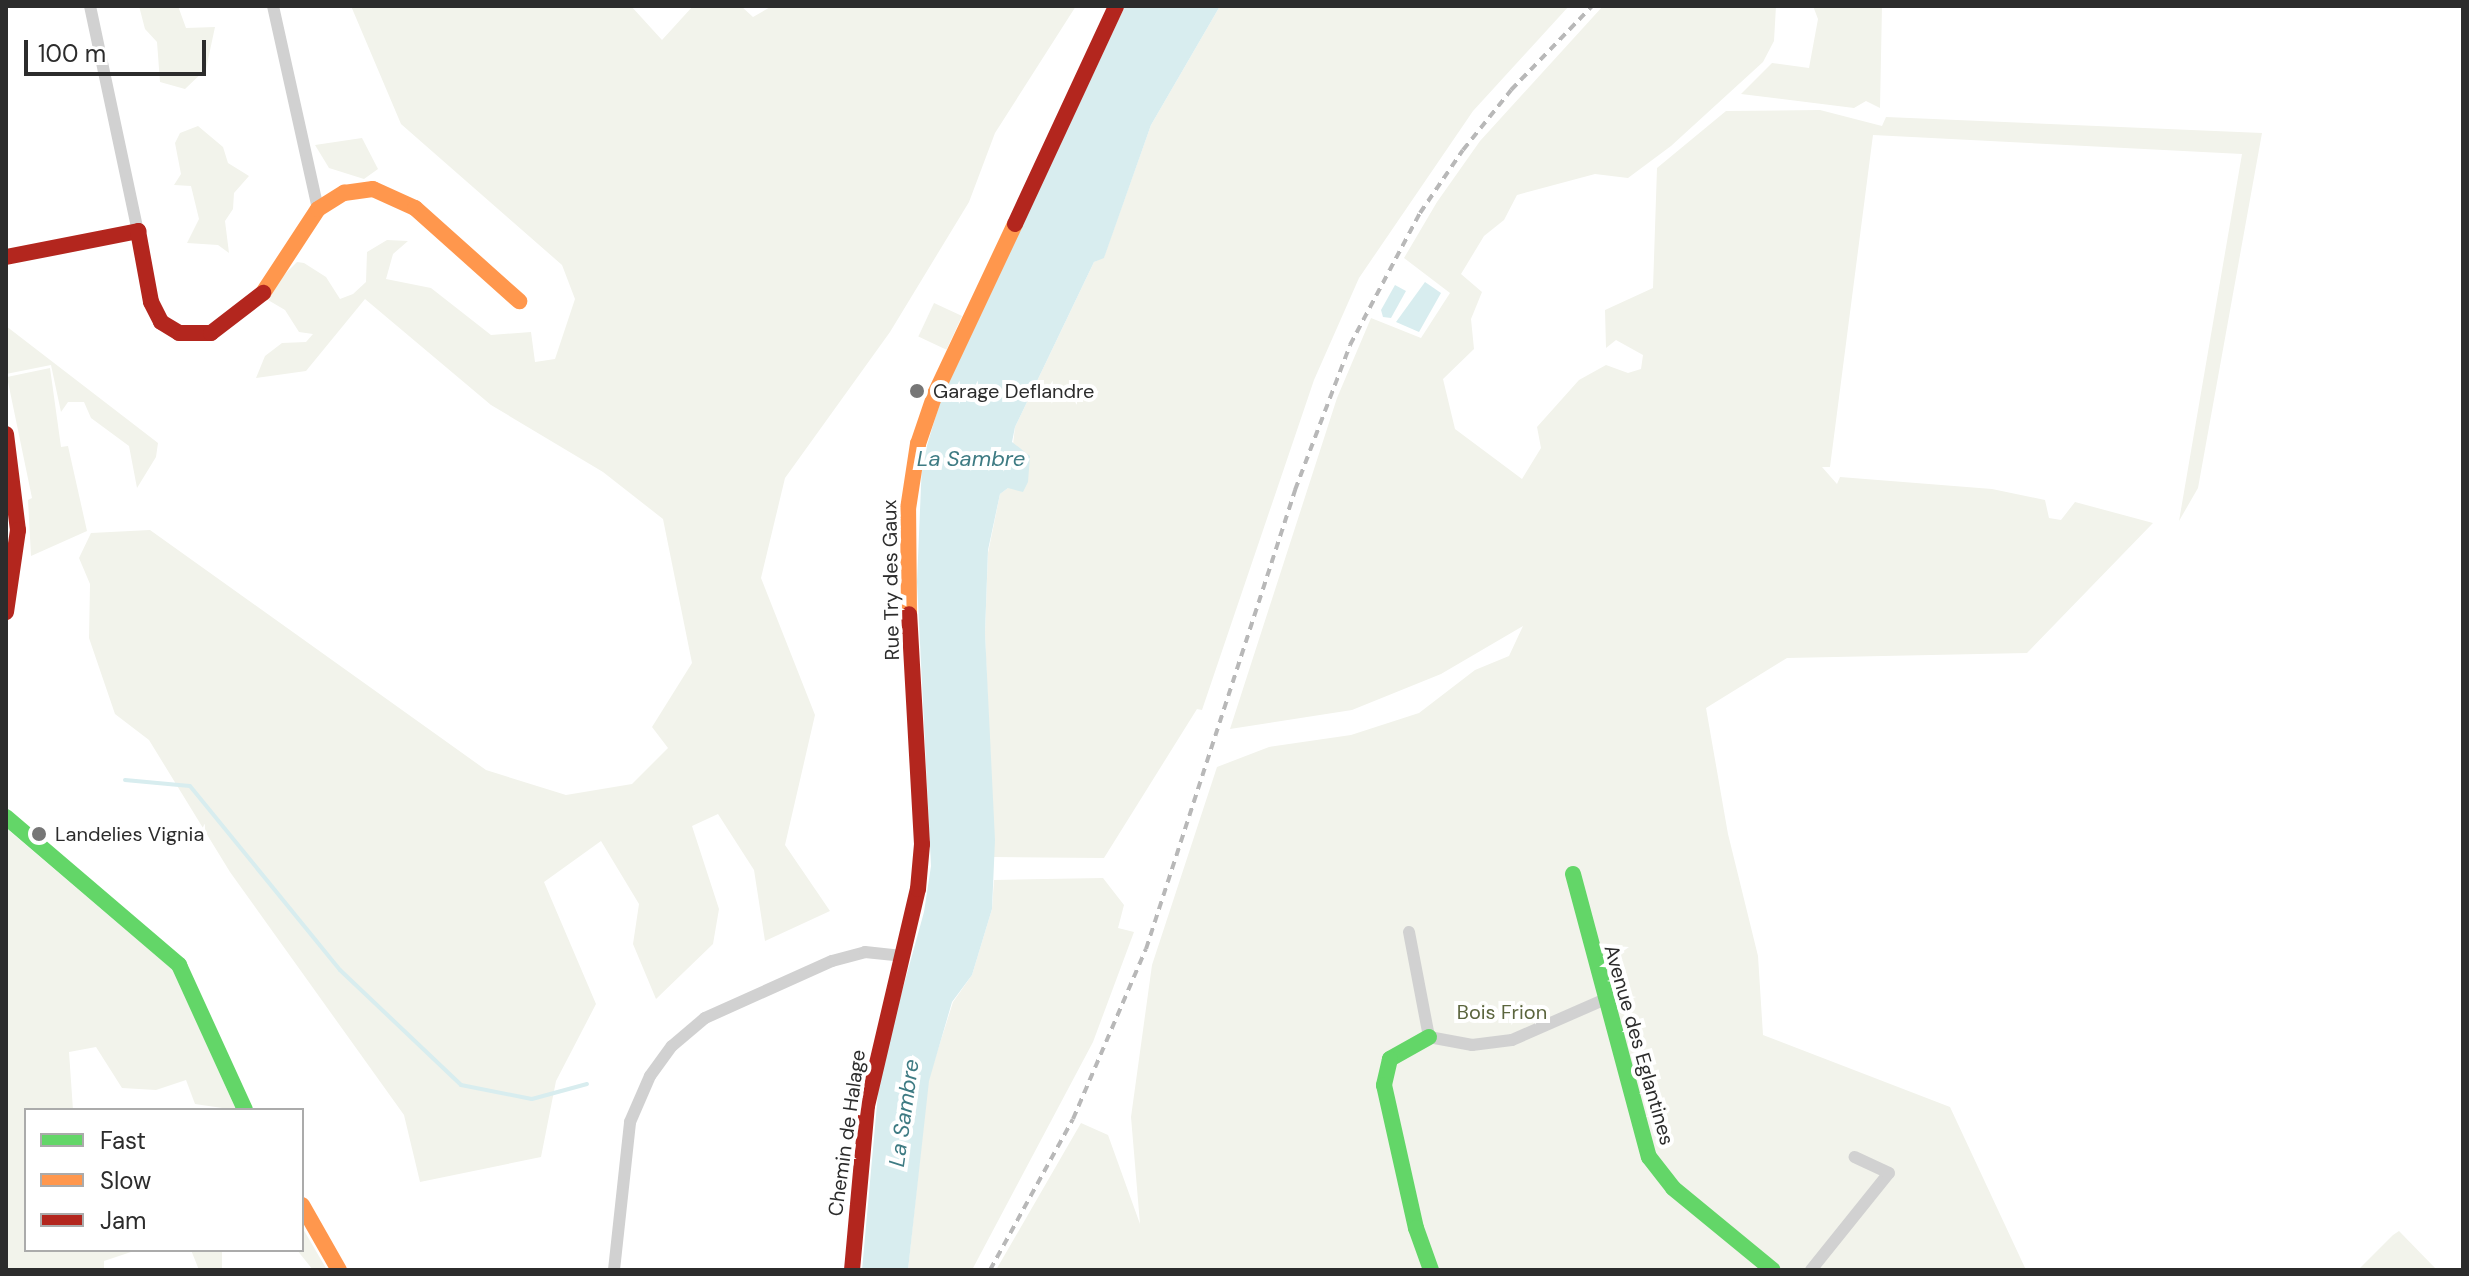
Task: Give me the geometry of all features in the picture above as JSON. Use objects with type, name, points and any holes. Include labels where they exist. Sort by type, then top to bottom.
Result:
[{"type":"street","points":[[90,6],[151,302],[161,322],[179,333],[197,335],[226,327],[265,291],[318,209],[344,193],[373,189],[400,198],[519,301]]},
{"type":"street","points":[[273,6],[318,209]]},
{"type":"street","name":"Rue Try des Gaux","points":[[902,956],[918,889],[922,844],[907,574],[908,509],[918,444],[941,380],[1116,6]]},
{"type":"street","points":[[6,257],[138,231]]},
{"type":"street","points":[[6,434],[18,530],[6,612]]},
{"type":"street","points":[[6,817],[179,965],[191,982],[244,1108]]},
{"type":"street","name":"Avenue des Eglantines","points":[[1573,874],[1603,1000],[1649,1157],[1673,1188],[1773,1270]]},
{"type":"street","points":[[1409,932],[1429,1037]]},
{"type":"street","points":[[614,1270],[630,1122],[650,1076],[672,1046],[705,1018],[832,961],[865,952],[902,956]]},
{"type":"street","name":"Chemin de Halage","points":[[852,1270],[867,1106],[902,956]]},
{"type":"street","points":[[1431,1270],[1384,1085],[1390,1059],[1429,1037],[1472,1045],[1512,1040],[1603,1000]]},
{"type":"street","points":[[1811,1270],[1889,1173],[1855,1157]]},
{"type":"street","points":[[304,1209],[339,1270]]},
{"type":"green space","points":[[139,6],[178,6],[186,28],[215,27],[206,69],[185,89],[160,82],[157,42],[145,29]]},
{"type":"green space","points":[[351,6],[631,6],[662,40],[693,6],[741,6],[753,17],[772,6],[1076,6],[995,133],[969,202],[890,332],[785,478],[761,578],[815,715],[785,845],[830,911],[765,941],[754,870],[718,814],[692,826],[719,909],[713,944],[656,999],[633,944],[639,904],[601,841],[544,882],[596,1004],[556,1081],[541,1157],[420,1182],[404,1115],[230,872],[149,740],[115,714],[89,638],[90,584],[79,558],[91,533],[150,530],[486,770],[566,795],[632,784],[668,748],[652,727],[692,663],[663,519],[603,472],[491,405],[365,299],[306,371],[256,378],[265,356],[282,343],[306,342],[313,334],[299,332],[285,310],[268,300],[280,279],[297,262],[326,277],[340,299],[353,294],[366,282],[367,252],[387,240],[408,241],[393,254],[386,279],[431,288],[491,335],[531,332],[535,362],[555,359],[575,299],[562,265],[401,124]]},
{"type":"green space","points":[[1220,6],[1569,6],[1473,111],[1359,278],[1314,380],[1202,710],[1197,709],[1104,858],[994,857],[985,633],[988,553],[1000,494],[1008,488],[1015,427],[1094,262],[1104,257],[1151,125]]},
{"type":"green space","name":"Bois Frion","points":[[1603,6],[1776,6],[1774,41],[1763,62],[1671,146],[1628,178],[1595,174],[1517,195],[1504,220],[1484,236],[1461,274],[1482,292],[1471,319],[1474,349],[1443,379],[1455,429],[1522,479],[1541,448],[1537,427],[1579,380],[1606,365],[1628,373],[1641,369],[1643,355],[1616,340],[1606,348],[1605,310],[1653,288],[1657,168],[1726,111],[1820,110],[1882,126],[1886,117],[2262,133],[2198,488],[2179,521],[2242,154],[1873,135],[1830,467],[1822,467],[1837,484],[1840,477],[1992,489],[2045,500],[2049,518],[2061,520],[2075,502],[2153,523],[2027,653],[1787,658],[1706,708],[1728,834],[1758,956],[1763,1035],[1950,1107],[2026,1270],[996,1270],[1081,1123],[1108,1135],[1140,1224],[1131,1117],[1152,965],[1217,767],[1269,747],[1351,735],[1419,713],[1475,670],[1509,656],[1523,626],[1441,674],[1352,710],[1230,729],[1337,398],[1371,318],[1421,338],[1450,293],[1404,258],[1437,202],[1480,141]]},
{"type":"green space","points":[[1813,6],[1882,6],[1880,108],[1866,101],[1854,108],[1741,94],[1772,63],[1809,68],[1818,19]]},
{"type":"green space","points":[[198,126],[223,147],[228,163],[249,176],[234,193],[233,209],[225,221],[229,253],[218,245],[187,243],[199,219],[191,186],[174,185],[181,174],[175,143],[180,133]]},
{"type":"green space","points":[[362,138],[378,169],[364,179],[329,168],[315,145]]},
{"type":"green space","points":[[934,303],[962,316],[946,350],[918,337]]},
{"type":"green space","points":[[6,326],[158,443],[156,457],[137,488],[129,446],[91,418],[84,402],[68,402],[61,412],[51,365],[6,374]]},
{"type":"green space","points":[[50,368],[61,447],[68,446],[87,531],[31,556],[28,500],[32,498],[7,377]]},
{"type":"green space","points":[[6,828],[174,971],[235,1108],[195,1104],[186,1080],[156,1090],[122,1088],[96,1047],[69,1052],[73,1108],[24,1108],[24,1252],[131,1252],[104,1261],[104,1270],[6,1270]]},
{"type":"green space","points":[[1103,878],[1124,905],[1118,928],[1134,932],[1093,1042],[972,1270],[908,1270],[928,1081],[953,1002],[972,975],[992,909],[994,880]]},
{"type":"green space","points":[[304,1230],[327,1270],[313,1270],[299,1252],[304,1252]]},
{"type":"green space","points":[[2399,1231],[2437,1270],[2358,1270],[2393,1235]]},
{"type":"green space","points":[[192,1252],[222,1252],[222,1270],[199,1270]]},
{"type":"water","name":"La Sambre","points":[[1125,6],[1220,6],[1151,125],[1104,258],[1094,262],[1015,427],[1012,442],[1030,456],[1028,482],[1023,492],[1008,488],[1000,494],[988,550],[985,633],[995,840],[992,909],[972,975],[952,1002],[929,1081],[908,1270],[862,1270],[880,1071],[924,912],[931,866],[917,582],[922,462],[941,399]]},
{"type":"water","points":[[1425,282],[1441,293],[1419,332],[1396,322]]},
{"type":"water","points":[[1395,285],[1406,291],[1391,318],[1383,317],[1381,310]]},
{"type":"waterway","points":[[125,780],[190,786],[340,970],[461,1085],[532,1099],[587,1084]]},
{"type":"railway","points":[[990,1270],[1073,1119],[1146,949],[1295,490],[1350,345],[1420,213],[1463,150],[1511,90],[1592,6]]},
{"type":"traffic: fast","points":[[6,817],[179,965],[244,1108]]},
{"type":"traffic: fast","points":[[1573,874],[1649,1157],[1673,1188],[1773,1270]]},
{"type":"traffic: fast","points":[[1429,1037],[1390,1059],[1384,1085],[1416,1228],[1431,1270]]},
{"type":"traffic: slow","points":[[263,293],[318,209],[344,193],[373,189],[415,208],[519,301]]},
{"type":"traffic: slow","points":[[909,614],[908,509],[918,444],[935,394],[1015,224]]},
{"type":"traffic: slow","points":[[304,1209],[339,1270]]},
{"type":"traffic: jam","points":[[1015,224],[1116,6]]},
{"type":"traffic: jam","points":[[6,257],[138,231],[151,302],[161,322],[179,333],[211,333],[263,293]]},
{"type":"traffic: jam","points":[[6,434],[18,530],[6,612]]},
{"type":"traffic: jam","points":[[852,1270],[867,1106],[918,889],[922,844],[909,614]]},
{"type":"place","name":"Garage Deflandre","points":[[917,391]]},
{"type":"place","name":"Landelies Vignia","points":[[39,834]]}]
